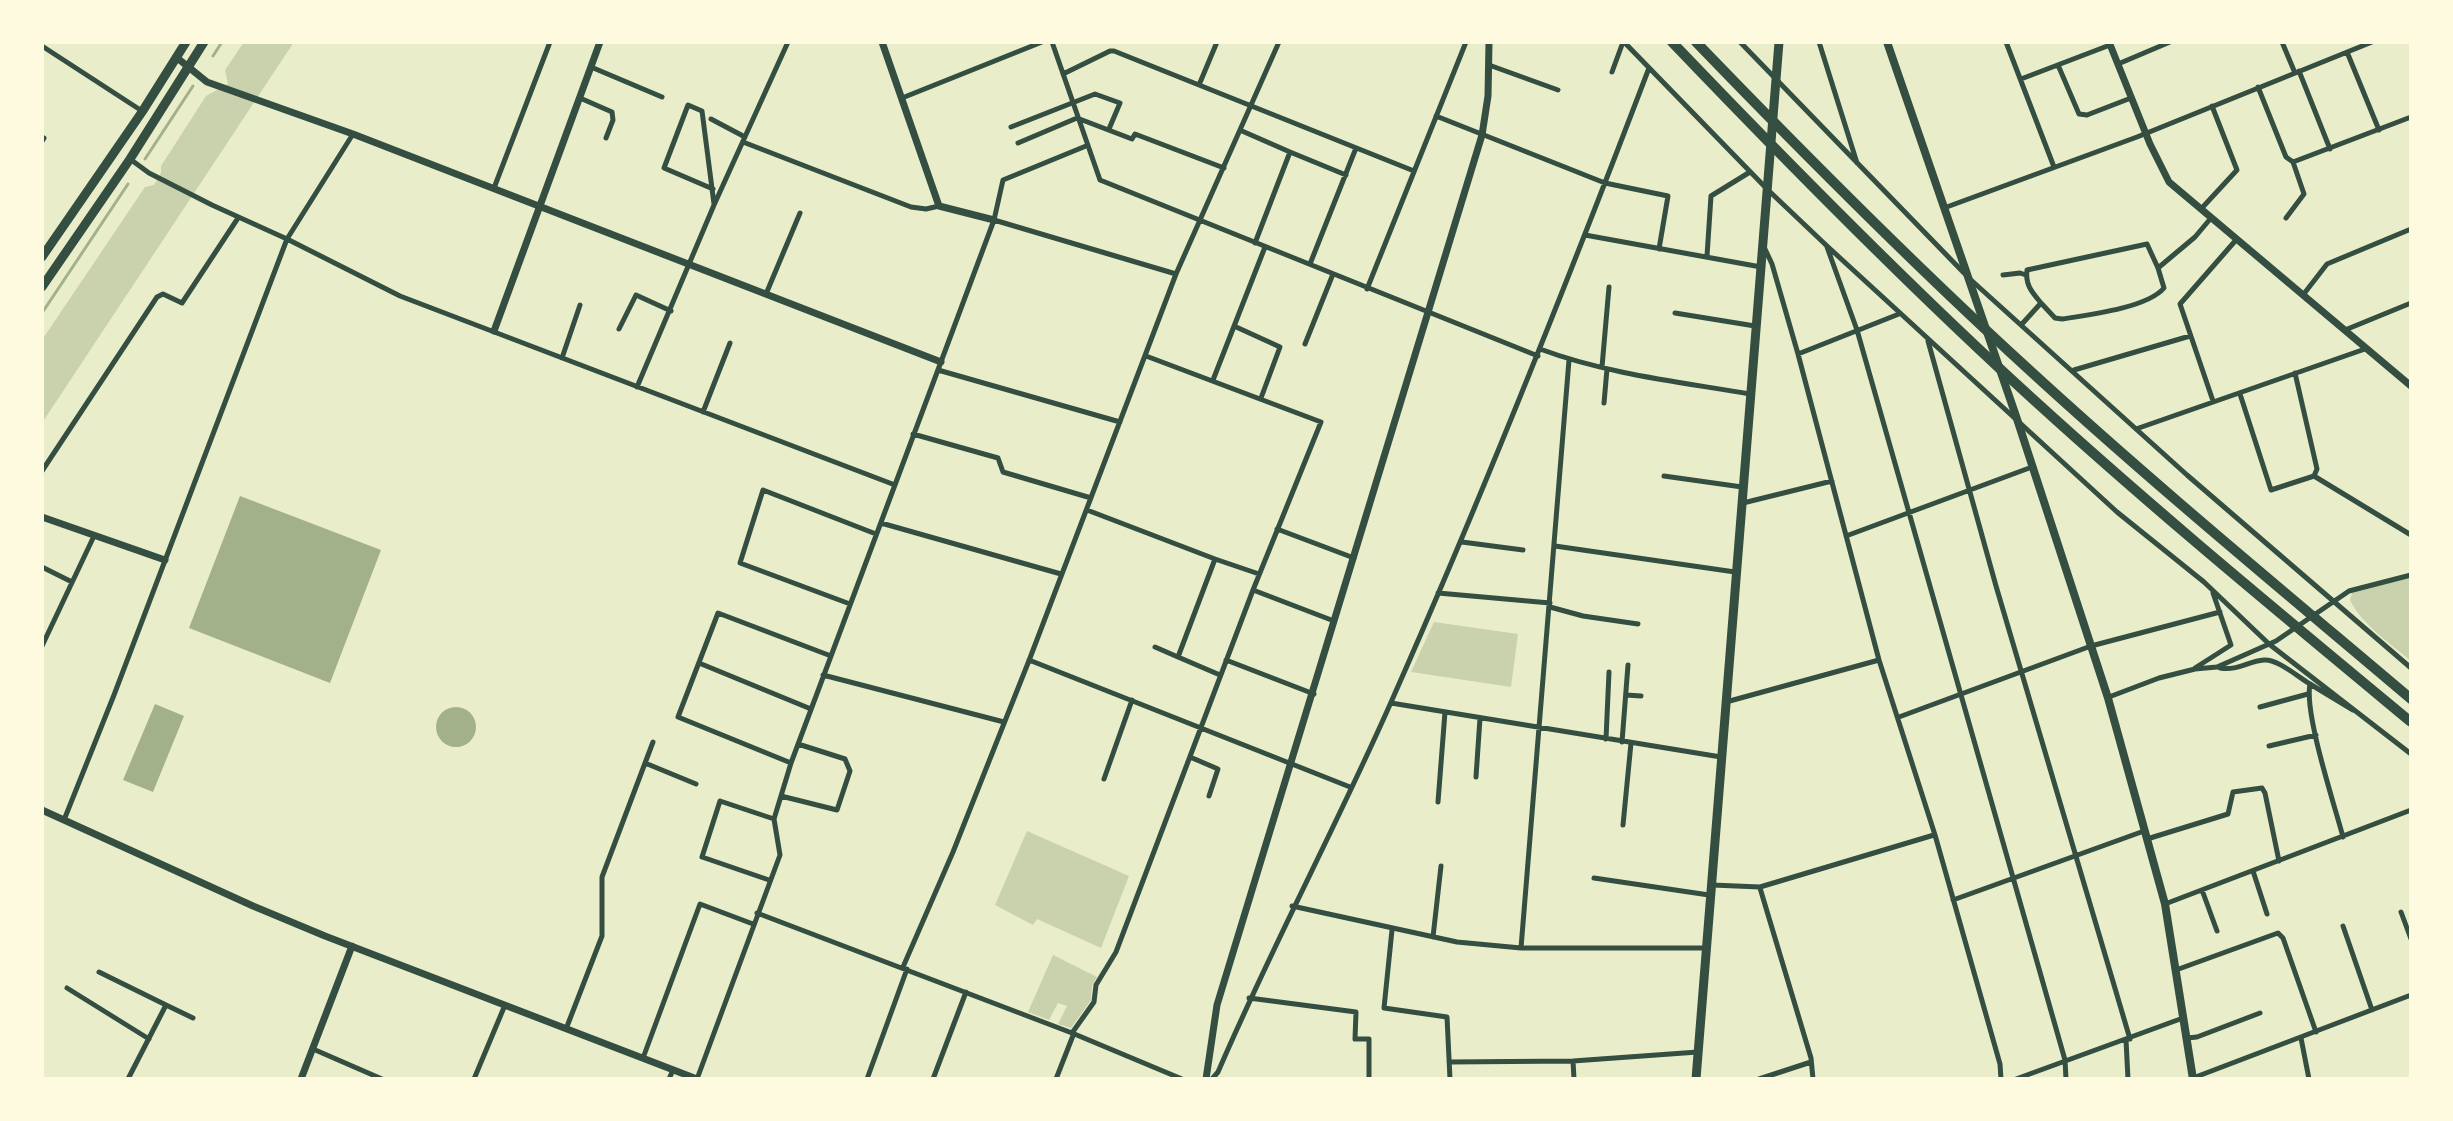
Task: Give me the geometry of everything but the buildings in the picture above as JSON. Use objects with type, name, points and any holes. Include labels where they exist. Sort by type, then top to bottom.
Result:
[{"type":"highway","points":[[42,257],[46,244],[142,112],[186,42]]},
{"type":"highway","points":[[42,287],[130,159],[204,42]]},
{"type":"highway","points":[[1672,42],[1799,173],[2011,379],[2411,722]]},
{"type":"highway","points":[[1696,42],[1793,142],[2024,365],[2118,450],[2411,699]]},
{"type":"highway","points":[[1696,1079],[1779,42]]},
{"type":"main road","points":[[1887,42],[2033,466],[2108,698],[2165,904],[2193,1078]]},
{"type":"street","points":[[494,188],[550,42]]},
{"type":"street","points":[[494,331],[600,42]]},
{"type":"street","points":[[637,387],[714,205],[788,42]]},
{"type":"street","points":[[882,42],[939,206]]},
{"type":"street","points":[[902,98],[1042,42]]},
{"type":"street","points":[[1052,42],[1100,180],[1538,356]]},
{"type":"street","points":[[1199,85],[1217,42]]},
{"type":"street","points":[[867,1079],[905,968],[1029,660],[1176,274],[1279,42]]},
{"type":"street","points":[[1367,289],[1466,42]]},
{"type":"street","points":[[1209,1079],[1217,1005],[1482,135],[1488,96],[1489,42]]},
{"type":"street","points":[[1612,72],[1624,42],[1768,190],[2117,512],[2213,591],[2269,644],[2411,754]]},
{"type":"street","points":[[1740,42],[1968,277],[2136,429],[2411,668]]},
{"type":"street","points":[[1819,42],[1858,166]]},
{"type":"street","points":[[2006,42],[2054,167]]},
{"type":"street","points":[[2118,64],[2170,42]]},
{"type":"street","points":[[2282,42],[2330,149]]},
{"type":"street","points":[[1943,208],[2146,133],[2372,42]]},
{"type":"street","points":[[2021,79],[2110,44],[2169,182],[2411,386]]},
{"type":"street","points":[[45,45],[142,112]]},
{"type":"street","points":[[1063,74],[1114,51],[1414,171]]},
{"type":"street","points":[[2347,52],[2379,130]]},
{"type":"street","points":[[176,57],[207,82],[494,188],[766,294],[939,366],[1120,422]]},
{"type":"street","points":[[1489,65],[1558,90]]},
{"type":"street","points":[[2058,65],[2079,114],[2087,115],[2131,98]]},
{"type":"street","points":[[591,67],[662,97]]},
{"type":"street","points":[[1209,1079],[1218,1072],[1292,906],[1391,703],[1462,542],[1538,356],[1649,68]]},
{"type":"street","points":[[2258,87],[2286,157],[2293,162],[2304,194],[2286,218]]},
{"type":"street","points":[[1011,127],[1095,94],[1120,103],[1109,129]]},
{"type":"street","points":[[580,98],[614,114],[606,138]]},
{"type":"street","points":[[713,189],[664,168],[688,105],[702,111],[713,189],[714,205]]},
{"type":"street","points":[[2201,210],[2237,170],[2212,106]]},
{"type":"street","points":[[1436,116],[1605,183],[1668,196],[1659,249]]},
{"type":"street","points":[[2293,162],[2411,117]]},
{"type":"street","points":[[1018,143],[1077,118],[1132,139],[1135,134],[1224,168]]},
{"type":"street","points":[[711,119],[744,139],[911,207],[926,209],[939,206],[1176,274]]},
{"type":"street","points":[[1241,131],[1346,175]]},
{"type":"street","points":[[64,820],[287,239],[353,134]]},
{"type":"street","points":[[42,810],[253,906],[697,1079],[780,855],[774,819],[791,763],[994,220],[1003,180],[1086,146]]},
{"type":"street","points":[[1310,264],[1356,148]]},
{"type":"street","points":[[1255,243],[1290,152]]},
{"type":"street","points":[[130,159],[149,173],[400,296],[895,485]]},
{"type":"street","points":[[1707,256],[1711,196],[1751,172]]},
{"type":"street","points":[[766,294],[800,213]]},
{"type":"street","points":[[42,471],[157,297],[163,294],[182,303],[238,218]]},
{"type":"street","points":[[2158,268],[2195,237],[2211,218]]},
{"type":"street","points":[[2303,295],[2330,262],[2411,229]]},
{"type":"street","points":[[1585,235],[1761,267]]},
{"type":"street","points":[[2213,401],[2180,304],[2236,240]]},
{"type":"street","points":[[1762,244],[1772,264],[1798,354],[1879,660],[1935,835],[2000,1064],[2001,1079]]},
{"type":"street","points":[[2147,244],[2158,268],[2164,288],[2158,295],[2137,303],[2062,319],[2055,318],[2030,290],[2026,275],[2027,270],[2147,244]]},
{"type":"street","points":[[1827,246],[1857,330],[2065,1060],[2066,1079]]},
{"type":"street","points":[[1213,380],[1265,247]]},
{"type":"street","points":[[1305,344],[1333,274]]},
{"type":"street","points":[[2003,275],[2026,275]]},
{"type":"street","points":[[1604,403],[1609,287]]},
{"type":"street","points":[[619,329],[636,295],[671,311]]},
{"type":"street","points":[[2022,324],[2041,303]]},
{"type":"street","points":[[2344,330],[2411,303]]},
{"type":"street","points":[[562,358],[580,305]]},
{"type":"street","points":[[1675,313],[1756,326]]},
{"type":"street","points":[[1798,354],[1899,314]]},
{"type":"street","points":[[1234,326],[1280,347],[1261,398]]},
{"type":"street","points":[[2074,370],[2190,336]]},
{"type":"street","points":[[1928,339],[2128,1040],[2128,1079]]},
{"type":"street","points":[[703,412],[730,343]]},
{"type":"street","points":[[1540,349],[1604,368],[1751,394]]},
{"type":"street","points":[[2136,429],[2365,349]]},
{"type":"street","points":[[1056,1079],[1073,1033],[1094,1002],[1096,985],[1116,952],[1259,574],[1321,422],[1146,356]]},
{"type":"street","points":[[1521,948],[1569,360]]},
{"type":"street","points":[[2240,394],[2271,490],[2314,476],[2317,469],[2295,373]]},
{"type":"street","points":[[913,434],[998,458],[1003,472],[1091,498]]},
{"type":"street","points":[[1846,536],[2033,466]]},
{"type":"street","points":[[1664,476],[1743,487]]},
{"type":"street","points":[[2314,476],[2411,535]]},
{"type":"street","points":[[1742,503],[1832,481]]},
{"type":"street","points":[[850,604],[740,563],[763,490],[876,534]]},
{"type":"street","points":[[1087,510],[1259,574]]},
{"type":"street","points":[[42,517],[165,560]]},
{"type":"street","points":[[880,523],[1061,574]]},
{"type":"street","points":[[1277,529],[1355,558]]},
{"type":"street","points":[[42,646],[94,536]]},
{"type":"street","points":[[1462,542],[1523,550]]},
{"type":"street","points":[[1555,546],[1735,572]]},
{"type":"street","points":[[1178,657],[1215,559]]},
{"type":"street","points":[[42,567],[72,582]]},
{"type":"street","points":[[2217,667],[2276,641],[2349,591],[2411,575]]},
{"type":"street","points":[[1253,590],[1335,622]]},
{"type":"street","points":[[2195,669],[2231,645],[2213,591]]},
{"type":"street","points":[[1438,593],[1550,605],[1583,616],[1638,624]]},
{"type":"street","points":[[1899,717],[2091,646],[2220,612]]},
{"type":"street","points":[[791,763],[678,717],[718,613],[831,656]]},
{"type":"street","points":[[1155,647],[1220,675]]},
{"type":"street","points":[[1029,660],[1350,787]]},
{"type":"street","points":[[1226,660],[1314,694]]},
{"type":"street","points":[[1726,702],[1879,660]]},
{"type":"street","points":[[2108,698],[2159,678],[2195,669],[2238,669],[2263,660],[2272,661],[2330,698],[2358,711]]},
{"type":"street","points":[[699,663],[811,709]]},
{"type":"street","points":[[1622,742],[1628,665]]},
{"type":"street","points":[[1606,739],[1609,672]]},
{"type":"street","points":[[823,675],[1004,722]]},
{"type":"street","points":[[2310,684],[2308,694],[2316,735],[2343,837]]},
{"type":"street","points":[[2260,707],[2308,694]]},
{"type":"street","points":[[1626,695],[1641,696]]},
{"type":"street","points":[[1104,779],[1132,700]]},
{"type":"street","points":[[1391,703],[1721,757]]},
{"type":"street","points":[[1438,802],[1445,712]]},
{"type":"street","points":[[1476,777],[1480,718]]},
{"type":"street","points":[[2269,746],[2316,735]]},
{"type":"street","points":[[566,1029],[602,936],[602,877],[653,742]]},
{"type":"street","points":[[1623,825],[1631,743]]},
{"type":"street","points":[[781,796],[837,810],[850,771],[845,759],[798,744]]},
{"type":"street","points":[[1190,757],[1218,769],[1209,796]]},
{"type":"street","points":[[645,763],[696,784]]},
{"type":"street","points":[[1953,900],[2075,855],[2228,814],[2233,792],[2262,788],[2279,861]]},
{"type":"street","points":[[769,880],[702,857],[720,801],[774,819]]},
{"type":"street","points":[[2165,904],[2411,810]]},
{"type":"street","points":[[1594,878],[1711,890],[1760,887],[1935,835]]},
{"type":"street","points":[[1433,937],[1441,866]]},
{"type":"street","points":[[2253,871],[2267,914]]},
{"type":"street","points":[[1760,887],[1811,1062],[1813,1079]]},
{"type":"street","points":[[2202,890],[2217,931]]},
{"type":"street","points":[[643,1058],[700,904],[753,924]]},
{"type":"street","points":[[1292,906],[1457,942],[1521,948],[1705,948]]},
{"type":"street","points":[[2401,912],[2411,939]]},
{"type":"street","points":[[757,913],[1073,1033],[1182,1079]]},
{"type":"street","points":[[2343,926],[2372,1010]]},
{"type":"street","points":[[1392,930],[1384,1008],[1447,1017],[1450,1079]]},
{"type":"street","points":[[2176,970],[2278,933],[2283,938],[2316,1032]]},
{"type":"street","points":[[301,1079],[352,946]]},
{"type":"street","points":[[99,972],[193,1018]]},
{"type":"street","points":[[67,988],[149,1039]]},
{"type":"street","points":[[933,1079],[966,992]]},
{"type":"street","points":[[2193,1078],[2411,995]]},
{"type":"street","points":[[1249,998],[1356,1012],[1355,1039],[1369,1039],[1369,1079]]},
{"type":"street","points":[[128,1079],[166,1005]]},
{"type":"street","points":[[474,1079],[505,1005]]},
{"type":"street","points":[[2187,1038],[2260,1013]]},
{"type":"street","points":[[2016,1079],[2184,1017]]},
{"type":"street","points":[[2301,1038],[2309,1079]]},
{"type":"street","points":[[313,1049],[382,1079]]},
{"type":"street","points":[[1449,1062],[1573,1061],[1699,1052]]},
{"type":"street","points":[[1573,1061],[1574,1079]]},
{"type":"street","points":[[1759,1079],[1811,1062]]},
{"type":"street","points":[[669,1079],[673,1070]]},
{"type":"shaded area","points":[[244,42],[294,42],[42,423],[42,340],[145,187],[154,185],[161,173],[161,166],[206,96],[228,84],[225,70]]},
{"type":"shaded area","points":[[240,496],[381,550],[330,683],[189,628]]},
{"type":"shaded area","points":[[2411,578],[2411,661],[2369,625],[2350,600],[2352,593],[2362,587]]},
{"type":"shaded area","points":[[1434,622],[1518,634],[1511,687],[1411,672]]},
{"type":"shaded area","points":[[155,704],[184,716],[153,792],[123,780]]},
{"type":"shaded area","points":[[456,707],[470,713],[476,727],[470,741],[456,747],[442,741],[436,727],[442,713]]},
{"type":"shaded area","points":[[1027,831],[1129,876],[1101,948],[1037,919],[1033,925],[995,905]]},
{"type":"shaded area","points":[[1053,955],[1097,977],[1092,986],[1091,1000],[1071,1028],[1058,1024],[1067,1006],[1058,1003],[1049,1020],[1028,1012]]},
{"type":"waterway","points":[[213,56],[222,42]]},
{"type":"waterway","points":[[145,159],[193,86]]},
{"type":"waterway","points":[[42,313],[128,184]]}]
